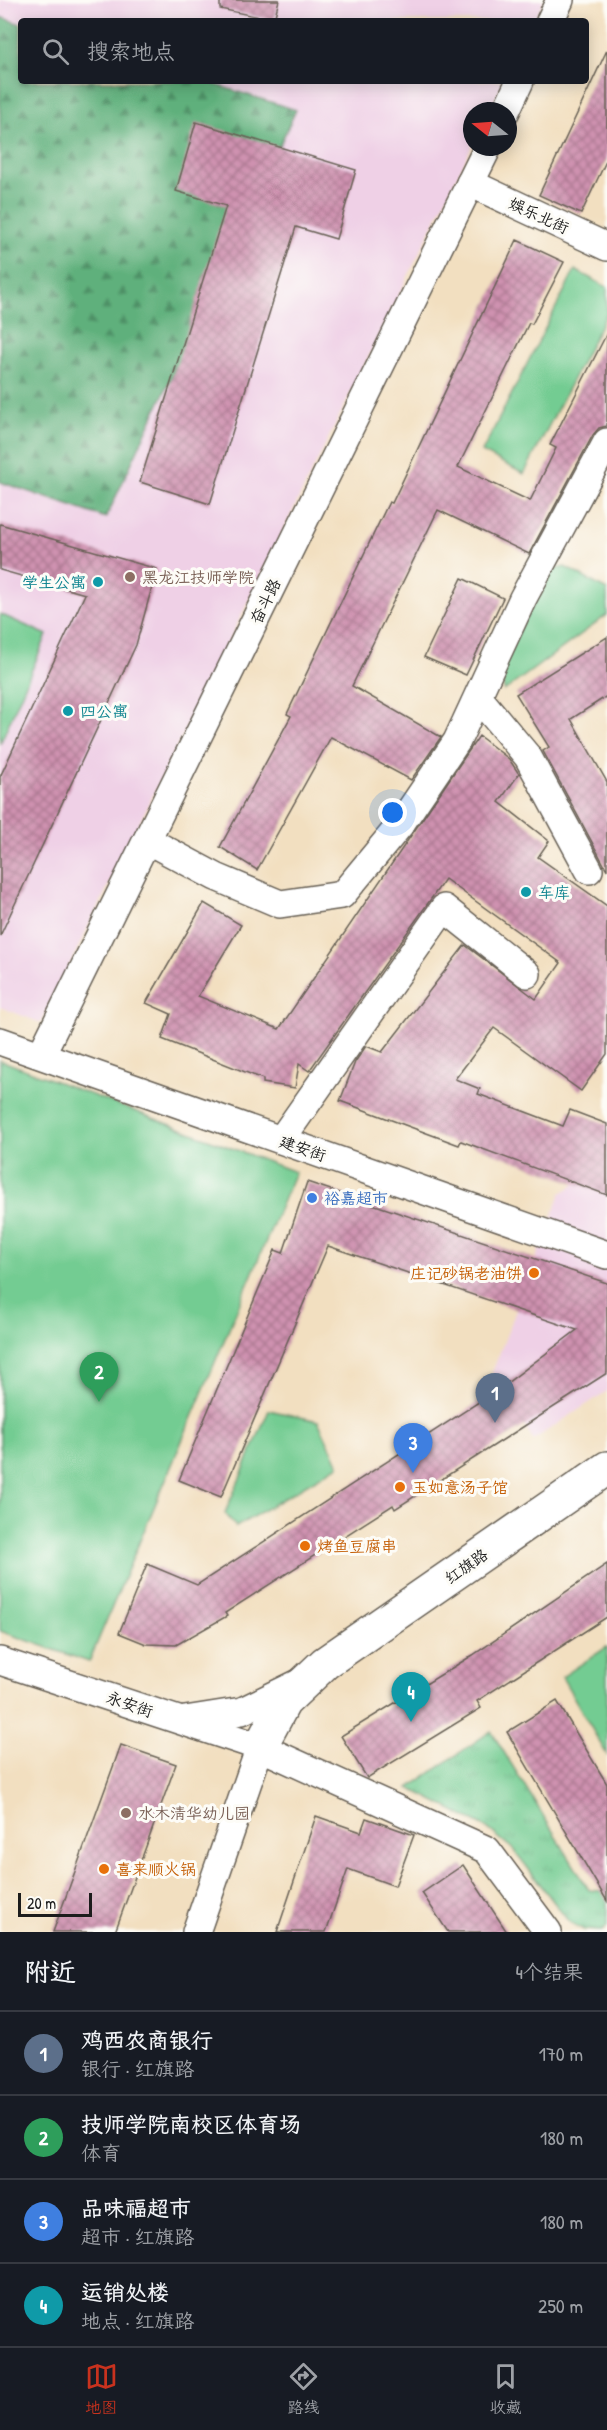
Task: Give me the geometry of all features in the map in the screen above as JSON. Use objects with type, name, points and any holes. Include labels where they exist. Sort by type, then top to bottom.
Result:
[{"type":"street","points":[[551,18],[560,0]]},
{"type":"street","points":[[510,102],[519,84]]},
{"type":"street","name":"奋斗路","points":[[41,1055],[484,156]]},
{"type":"street","name":"娱乐北街","points":[[470,183],[607,247]]},
{"type":"street","points":[[147,840],[216,877],[280,904],[342,895],[410,811],[457,741],[523,598],[607,442]]},
{"type":"street","points":[[478,697],[528,757],[589,870]]},
{"type":"street","points":[[280,1140],[444,908],[526,974]]},
{"type":"street","name":"建安街","points":[[0,1041],[607,1255]]},
{"type":"street","name":"红旗路","points":[[260,1748],[284,1702],[316,1671],[607,1468]]},
{"type":"street","name":"永安街","points":[[0,1661],[260,1748],[487,1850],[548,1932]]},
{"type":"street","points":[[179,1721],[242,1711],[316,1671]]},
{"type":"street","points":[[196,1932],[260,1748]]},
{"type":"shaded area","name":"黑龙江技师学院","points":[[0,0],[544,0],[535,18],[18,18],[18,84],[502,84],[494,102],[463,102],[463,156],[467,156],[41,1023],[0,1007]]},
{"type":"shaded area","points":[[607,1164],[607,1391],[533,1440],[492,1373],[561,1193]]},
{"type":"green space","points":[[0,17],[18,23],[18,84],[214,84],[296,110],[106,518],[0,482]]},
{"type":"green space","points":[[575,270],[607,287],[607,313],[524,474],[482,452]]},
{"type":"green space","points":[[565,567],[607,590],[607,615],[504,691],[500,664],[552,570]]},
{"type":"green space","points":[[0,614],[47,635],[0,744]]},
{"type":"green space","points":[[0,1060],[295,1172],[89,1662],[0,1631]]},
{"type":"green space","points":[[269,1410],[318,1421],[339,1465],[236,1527],[225,1513]]},
{"type":"green space","points":[[607,1647],[607,1755],[562,1677]]},
{"type":"green space","points":[[491,1731],[589,1890],[600,1891],[607,1887],[607,1927],[602,1931],[584,1930],[569,1922],[514,1850],[487,1828],[409,1788]]},
{"type":"building","points":[[220,0],[279,0],[274,18],[220,9]]},
{"type":"building","points":[[607,50],[607,159],[581,214],[539,195]]},
{"type":"building","points":[[196,122],[356,170],[336,239],[296,227],[210,504],[140,482],[226,206],[176,191]]},
{"type":"building","points":[[517,240],[564,262],[532,324],[529,323],[458,467],[530,501],[556,448],[550,445],[607,333],[607,426],[599,428],[593,435],[529,554],[438,510],[352,686],[441,737],[411,780],[331,737],[257,870],[220,847],[291,716],[287,714],[389,502],[392,503]]},
{"type":"building","name":"四公寓","points":[[0,524],[157,569],[136,645],[0,936],[0,777],[85,594],[0,570]]},
{"type":"building","points":[[462,578],[503,598],[466,675],[424,657]]},
{"type":"building","points":[[607,637],[607,696],[571,719],[607,782],[607,870],[543,751],[549,747],[516,694]]},
{"type":"building","points":[[479,736],[509,759],[519,774],[499,802],[549,841],[538,857],[607,906],[607,1054],[581,1091],[494,1028],[455,1079],[480,1089],[478,1094],[563,1126],[570,1110],[607,1124],[607,1195],[461,1141],[459,1145],[340,1101],[355,1062],[366,1046],[382,1052],[465,945],[536,999],[561,963],[445,879],[309,1071],[299,1064],[295,1088],[263,1083],[263,1079],[162,1039],[171,1014],[146,1003],[204,903],[241,925],[198,996],[279,1029]]},
{"type":"building","points":[[307,1182],[607,1283],[607,1373],[395,1509],[393,1505],[225,1613],[227,1616],[176,1645],[146,1644],[119,1633],[147,1564],[197,1585],[499,1389],[577,1330],[328,1246],[221,1497],[179,1480],[275,1250],[283,1253]]},
{"type":"building","points":[[607,1564],[607,1617],[477,1701],[481,1708],[367,1778],[341,1736],[473,1655]]},
{"type":"building","points":[[557,1701],[607,1784],[607,1901],[507,1732]]},
{"type":"building","points":[[121,1745],[176,1764],[115,1932],[53,1932]]},
{"type":"building","points":[[316,1816],[361,1832],[366,1818],[414,1835],[395,1886],[348,1869],[326,1932],[277,1932]]},
{"type":"building","points":[[463,1865],[507,1932],[448,1932],[422,1893]]},
{"type":"place","name":"黑龙江技师学院","points":[[130,577]]},
{"type":"place","name":"学生公寓","points":[[98,582]]},
{"type":"place","name":"四公寓","points":[[68,711]]},
{"type":"place","name":"车库","points":[[526,892]]},
{"type":"place","name":"裕嘉超市","points":[[312,1198]]},
{"type":"place","name":"庄记砂锅老油饼","points":[[534,1273]]},
{"type":"place","name":"技师学院南校区体育场","points":[[99,1402]]},
{"type":"place","name":"鸡西农商银行","points":[[495,1423]]},
{"type":"place","name":"品味福超市","points":[[413,1473]]},
{"type":"place","name":"玉如意汤子馆","points":[[400,1487]]},
{"type":"place","name":"烤鱼豆腐串","points":[[305,1546]]},
{"type":"place","name":"运销处楼","points":[[411,1722]]},
{"type":"place","name":"水木清华幼儿园","points":[[126,1813]]},
{"type":"place","name":"喜来顺火锅","points":[[104,1869]]}]
